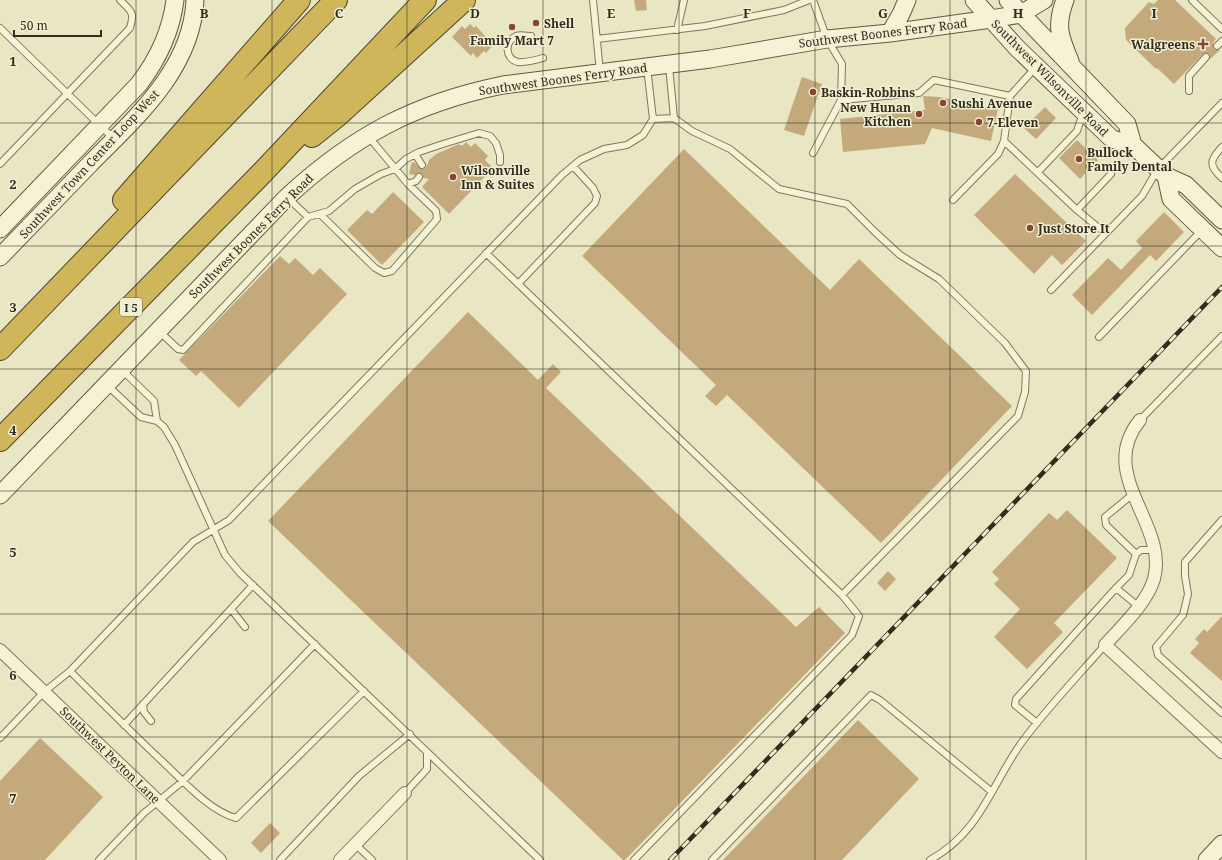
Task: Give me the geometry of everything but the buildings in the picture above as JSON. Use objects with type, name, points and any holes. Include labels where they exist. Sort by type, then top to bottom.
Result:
[{"type":"highway","points":[[109,235],[113,211],[299,0]]},
{"type":"highway","points":[[0,348],[336,0]]},
{"type":"highway","name":"I 5","points":[[0,440],[261,174],[424,0]]},
{"type":"highway","name":"I 5","points":[[261,174],[337,116],[464,0]]},
{"type":"main road","name":"Southwest Town Center Loop West","points":[[0,229],[140,84],[149,72],[162,48],[168,33],[174,0]]},
{"type":"main road","name":"Southwest Town Center Loop West","points":[[0,257],[155,95],[174,68],[182,50],[191,23],[195,0]]},
{"type":"main road","points":[[890,33],[907,0]]},
{"type":"main road","name":"Southwest Wilsonville Road","points":[[974,0],[1036,66],[1112,139],[1132,143]]},
{"type":"main road","points":[[1008,0],[991,19],[1024,43],[1106,122],[1132,143]]},
{"type":"main road","name":"Southwest Wilsonville Road","points":[[1008,0],[1127,124],[1132,143],[1162,173],[1186,185],[1222,220]]},
{"type":"main road","name":"Southwest Boones Ferry Road","points":[[0,495],[287,197],[332,158],[390,122],[443,100],[503,85],[669,64],[827,39],[890,33],[991,19],[1021,14],[1044,0]]},
{"type":"main road","points":[[1065,0],[1059,18],[1059,32],[1074,70]]},
{"type":"main road","points":[[1162,173],[1171,199],[1222,248]]},
{"type":"main road","points":[[1207,860],[1222,844]]},
{"type":"street","points":[[1140,420],[1132,430],[1127,442],[1126,465],[1130,488],[1152,540],[1154,550],[1154,578],[1150,588],[1138,606],[1105,645],[1222,752]]},
{"type":"street","name":"Southwest Peyton Lane","points":[[0,650],[220,860]]},
{"type":"street","points":[[340,860],[405,793]]},
{"type":"lane","points":[[0,164],[130,28],[133,18],[132,11],[120,0]]},
{"type":"lane","points":[[593,0],[600,72]]},
{"type":"lane","points":[[677,30],[684,0]]},
{"type":"lane","points":[[597,39],[705,26],[784,10],[809,0]]},
{"type":"lane","points":[[813,0],[827,39],[842,64],[841,100],[813,153]]},
{"type":"lane","points":[[1192,0],[1222,29]]},
{"type":"lane","points":[[0,28],[114,139]]},
{"type":"lane","points":[[531,36],[517,36],[510,40],[507,45],[508,53],[512,59],[519,62],[543,58]]},
{"type":"lane","points":[[1217,46],[1222,41]]},
{"type":"lane","points":[[1189,91],[1189,76],[1206,57]]},
{"type":"lane","points":[[669,64],[674,118]]},
{"type":"lane","points":[[953,200],[998,154],[1004,141],[1010,96],[1036,66]]},
{"type":"lane","points":[[0,738],[44,692],[70,671],[193,542],[229,520],[562,175],[580,160],[604,149],[627,145],[643,135],[653,119],[647,67]]},
{"type":"lane","points":[[841,100],[918,93],[934,80],[1010,96]]},
{"type":"lane","points":[[1050,290],[1142,196],[1222,102]]},
{"type":"lane","points":[[1038,172],[1077,131],[1084,111]]},
{"type":"lane","points":[[653,119],[674,118],[692,131],[730,149],[778,189],[847,204],[900,255],[939,279],[1005,344],[1026,371],[1026,392],[1018,416],[842,595]]},
{"type":"lane","points":[[158,330],[178,349],[183,350],[308,217],[329,211],[355,189],[381,174],[395,169],[406,159],[415,154],[479,133],[490,136],[496,143],[500,155],[500,162]]},
{"type":"lane","points":[[320,214],[375,268],[384,273],[392,271],[437,219],[436,211],[408,184],[367,135]]},
{"type":"lane","points":[[1004,141],[1077,210],[1105,234]]},
{"type":"lane","points":[[1222,147],[1213,157],[1212,161],[1215,172],[1222,178]]},
{"type":"lane","points":[[415,154],[422,165]]},
{"type":"lane","points":[[518,284],[595,203],[597,196],[593,188],[573,166]]},
{"type":"lane","points":[[1077,210],[1111,174]]},
{"type":"lane","points":[[408,184],[416,181],[419,177]]},
{"type":"lane","points":[[287,197],[308,217]]},
{"type":"lane","points":[[1099,337],[1203,229]]},
{"type":"lane","points":[[486,253],[842,595],[859,616],[852,634],[634,860]]},
{"type":"lane","points":[[1140,420],[1222,336]]},
{"type":"lane","points":[[121,369],[154,401],[157,421]]},
{"type":"lane","points":[[107,385],[141,417],[157,421],[164,427],[175,445],[225,555],[240,573],[540,860]]},
{"type":"lane","points":[[1133,494],[1106,517],[1106,525],[1136,554]]},
{"type":"lane","points":[[1222,520],[1185,562],[1185,576],[1188,594],[1183,615],[1156,647],[1158,656],[1222,713]]},
{"type":"lane","points":[[1037,723],[1015,705],[1016,699],[1129,575],[1136,554],[1142,550],[1154,550]]},
{"type":"lane","points":[[124,725],[253,586]]},
{"type":"lane","points":[[1116,588],[1138,606]]},
{"type":"lane","points":[[231,609],[245,627]]},
{"type":"lane","points":[[99,860],[144,813],[183,781],[315,644]]},
{"type":"lane","points":[[930,860],[946,850],[964,833],[982,809],[1006,766],[1037,723],[1105,645]]},
{"type":"lane","points":[[70,671],[183,781],[217,810],[228,816],[236,818],[364,691]]},
{"type":"lane","points":[[712,860],[871,696],[880,700],[992,792]]},
{"type":"lane","points":[[143,704],[144,712],[151,721]]},
{"type":"lane","points":[[280,860],[359,776],[410,734]]},
{"type":"lane","points":[[405,793],[427,770],[427,753]]},
{"type":"lane","points":[[355,844],[372,860]]},
{"type":"railway","points":[[670,860],[1222,287]]},
{"type":"place","name":"Shell","points":[[536,23]]},
{"type":"place","name":"Family Mart 7","points":[[512,27]]},
{"type":"place","name":"Walgreens","points":[[1203,44]]},
{"type":"place","name":"Baskin-Robbins","points":[[813,92]]},
{"type":"place","name":"Sushi Avenue","points":[[943,103]]},
{"type":"place","name":"New Hunan Kitchen","points":[[919,114]]},
{"type":"place","name":"7-Eleven","points":[[979,122]]},
{"type":"place","name":"Bullock Family Dental","points":[[1079,159]]},
{"type":"place","name":"Wilsonville Inn & Suites","points":[[453,177]]},
{"type":"place","name":"Just Store It","points":[[1030,228]]}]
